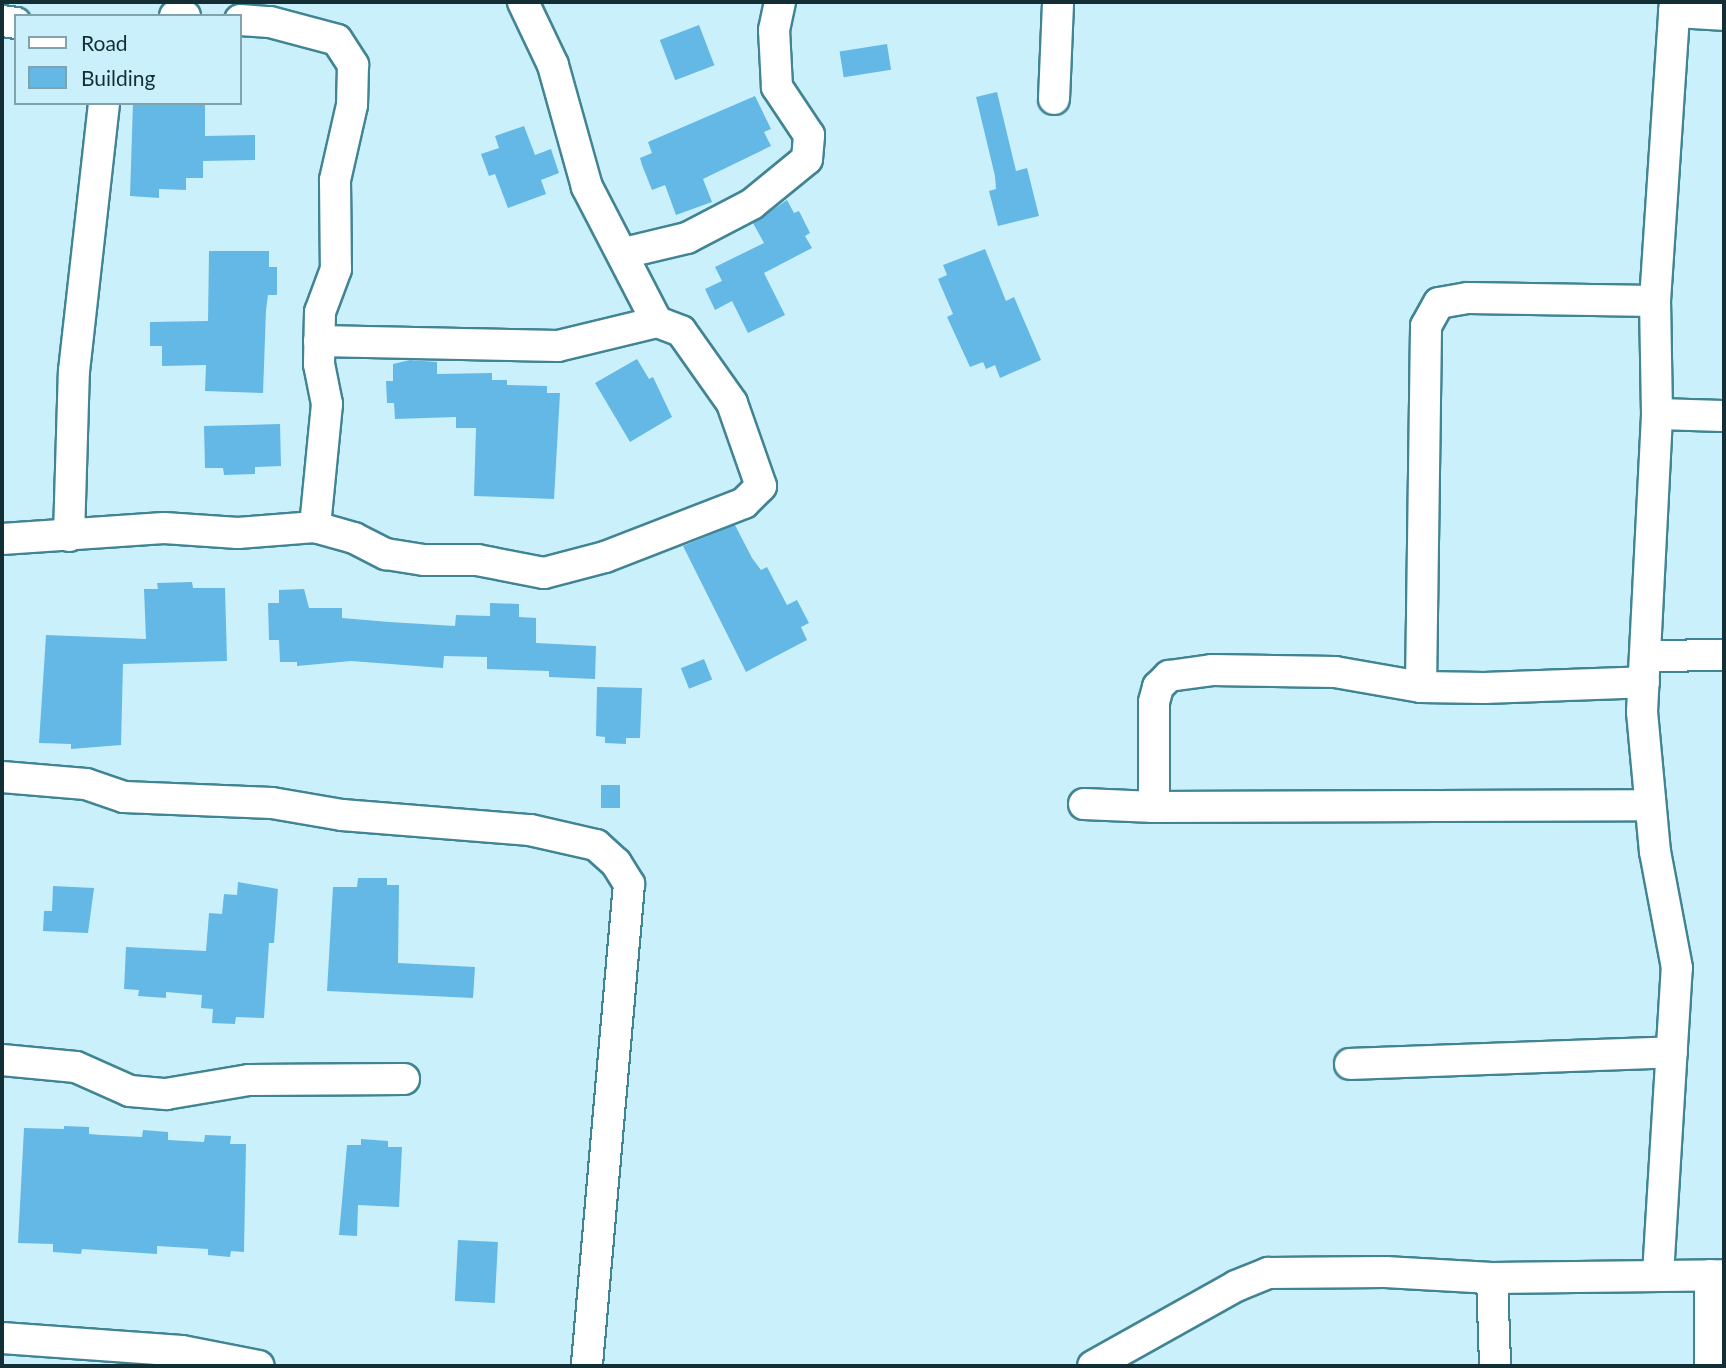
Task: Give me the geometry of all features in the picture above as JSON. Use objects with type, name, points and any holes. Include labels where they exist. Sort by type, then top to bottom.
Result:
[{"type":"street","points":[[523,2],[553,65],[587,187],[624,253],[657,322]]},
{"type":"street","points":[[624,253],[687,238],[752,204],[807,159],[809,135],[777,87],[774,30],[780,2]]},
{"type":"street","points":[[1054,99],[1058,2]]},
{"type":"street","points":[[1658,1275],[1677,968],[1649,805],[1645,669],[1648,530],[1657,414],[1655,301],[1674,7],[1724,15]]},
{"type":"street","points":[[242,20],[270,22],[337,40],[353,65],[352,105],[335,180],[336,268],[320,312],[319,341],[327,404],[315,527]]},
{"type":"street","points":[[69,536],[74,371],[104,105]]},
{"type":"street","points":[[1421,687],[1426,326],[1439,303],[1468,298],[1655,301]]},
{"type":"street","points":[[2,539],[164,528],[238,533],[315,527],[354,538],[386,554],[424,560],[477,560],[544,573],[605,557],[744,503],[761,486],[732,403],[681,331],[657,322],[558,346],[319,341]]},
{"type":"street","points":[[1657,414],[1724,416]]},
{"type":"street","points":[[1154,807],[1154,702],[1158,687],[1169,676],[1212,670],[1335,672],[1421,687],[1582,687],[1645,669],[1724,655]]},
{"type":"street","points":[[2,777],[86,784],[124,797],[272,803],[342,815],[530,830],[596,845],[616,863],[629,884],[587,1366]]},
{"type":"street","points":[[1084,804],[1154,807],[1649,805]]},
{"type":"street","points":[[1350,1063],[1672,1052]]},
{"type":"street","points":[[2,1060],[76,1067],[130,1091],[166,1094],[249,1080],[404,1079]]},
{"type":"street","points":[[1093,1366],[1236,1286],[1268,1273],[1385,1272],[1492,1278],[1717,1275],[1710,1366]]},
{"type":"street","points":[[1492,1278],[1494,1366]]},
{"type":"street","points":[[2,1338],[259,1366]]},
{"type":"building","points":[[699,25],[714,65],[675,80],[660,40]]},
{"type":"building","points":[[887,44],[891,70],[844,77],[840,52]]},
{"type":"building","points":[[997,92],[1016,171],[1027,168],[1039,216],[998,226],[989,191],[996,189],[995,176],[976,97]]},
{"type":"building","points":[[755,96],[771,129],[764,132],[771,146],[703,179],[712,202],[676,215],[665,185],[652,190],[642,165],[640,158],[652,153],[648,142]]},
{"type":"building","points":[[133,105],[205,105],[205,136],[255,135],[255,160],[203,161],[203,178],[186,178],[186,190],[159,189],[159,198],[130,196]]},
{"type":"building","points":[[524,126],[535,155],[551,149],[559,173],[541,180],[546,194],[508,208],[495,174],[489,176],[481,154],[499,148],[495,136]]},
{"type":"building","points":[[787,200],[794,213],[799,211],[810,233],[805,236],[812,248],[764,273],[785,315],[748,333],[732,301],[715,310],[705,289],[722,281],[715,267],[764,243],[753,223]]},
{"type":"building","points":[[985,249],[1006,301],[1014,297],[1041,360],[1000,378],[995,365],[986,369],[983,362],[970,367],[947,317],[953,314],[938,279],[947,275],[943,265]]},
{"type":"building","points":[[209,251],[269,251],[269,267],[277,267],[277,295],[268,295],[266,310],[263,393],[205,391],[206,365],[162,366],[162,346],[150,346],[150,322],[208,321]]},
{"type":"building","points":[[637,359],[649,379],[653,377],[672,417],[630,442],[595,383]]},
{"type":"building","points":[[410,360],[437,362],[437,374],[492,373],[492,380],[507,380],[507,385],[547,386],[547,393],[560,393],[554,499],[474,496],[476,428],[456,428],[456,417],[395,419],[394,403],[387,403],[386,381],[393,381],[393,364]]},
{"type":"building","points":[[280,424],[281,466],[255,467],[255,474],[224,475],[223,468],[205,468],[204,426]]},
{"type":"building","points":[[735,525],[761,570],[767,567],[787,605],[797,600],[809,623],[801,627],[807,640],[746,672],[683,546]]},
{"type":"building","points":[[192,582],[193,588],[225,588],[227,661],[123,664],[121,745],[71,749],[71,744],[39,743],[46,635],[146,639],[144,589],[158,589],[157,583]]},
{"type":"building","points":[[304,589],[309,608],[342,608],[342,618],[389,622],[455,626],[456,615],[490,616],[490,603],[519,604],[519,617],[536,618],[536,643],[596,646],[595,679],[549,677],[549,671],[487,669],[487,657],[444,656],[443,668],[351,661],[297,666],[297,662],[280,662],[279,640],[269,640],[268,603],[279,603],[279,590]]},
{"type":"building","points":[[704,659],[712,679],[689,689],[681,668]]},
{"type":"building","points":[[597,687],[642,688],[640,738],[626,738],[626,744],[605,743],[605,737],[596,736]]},
{"type":"building","points":[[601,785],[620,785],[620,808],[601,808]]},
{"type":"building","points":[[358,878],[387,878],[387,885],[399,885],[398,963],[475,967],[473,998],[327,991],[333,887],[357,887]]},
{"type":"building","points":[[238,882],[278,889],[274,943],[269,943],[264,1018],[236,1017],[235,1024],[212,1023],[213,1009],[201,1008],[202,995],[166,992],[166,998],[138,996],[139,990],[124,989],[126,947],[206,951],[209,913],[222,914],[224,894],[237,895]]},
{"type":"building","points":[[53,886],[94,888],[88,933],[43,931],[44,911],[52,911]]},
{"type":"building","points":[[64,1126],[89,1127],[89,1134],[102,1135],[142,1137],[143,1130],[168,1132],[168,1140],[204,1142],[205,1135],[231,1136],[230,1144],[246,1144],[244,1252],[231,1251],[230,1257],[208,1255],[208,1249],[157,1246],[157,1254],[82,1249],[81,1254],[53,1252],[53,1244],[18,1243],[24,1128],[64,1129]]},
{"type":"building","points":[[361,1139],[388,1141],[388,1147],[402,1147],[399,1207],[358,1205],[357,1236],[339,1235],[347,1145],[361,1145]]},
{"type":"building","points":[[458,1240],[498,1242],[495,1303],[455,1301]]}]
